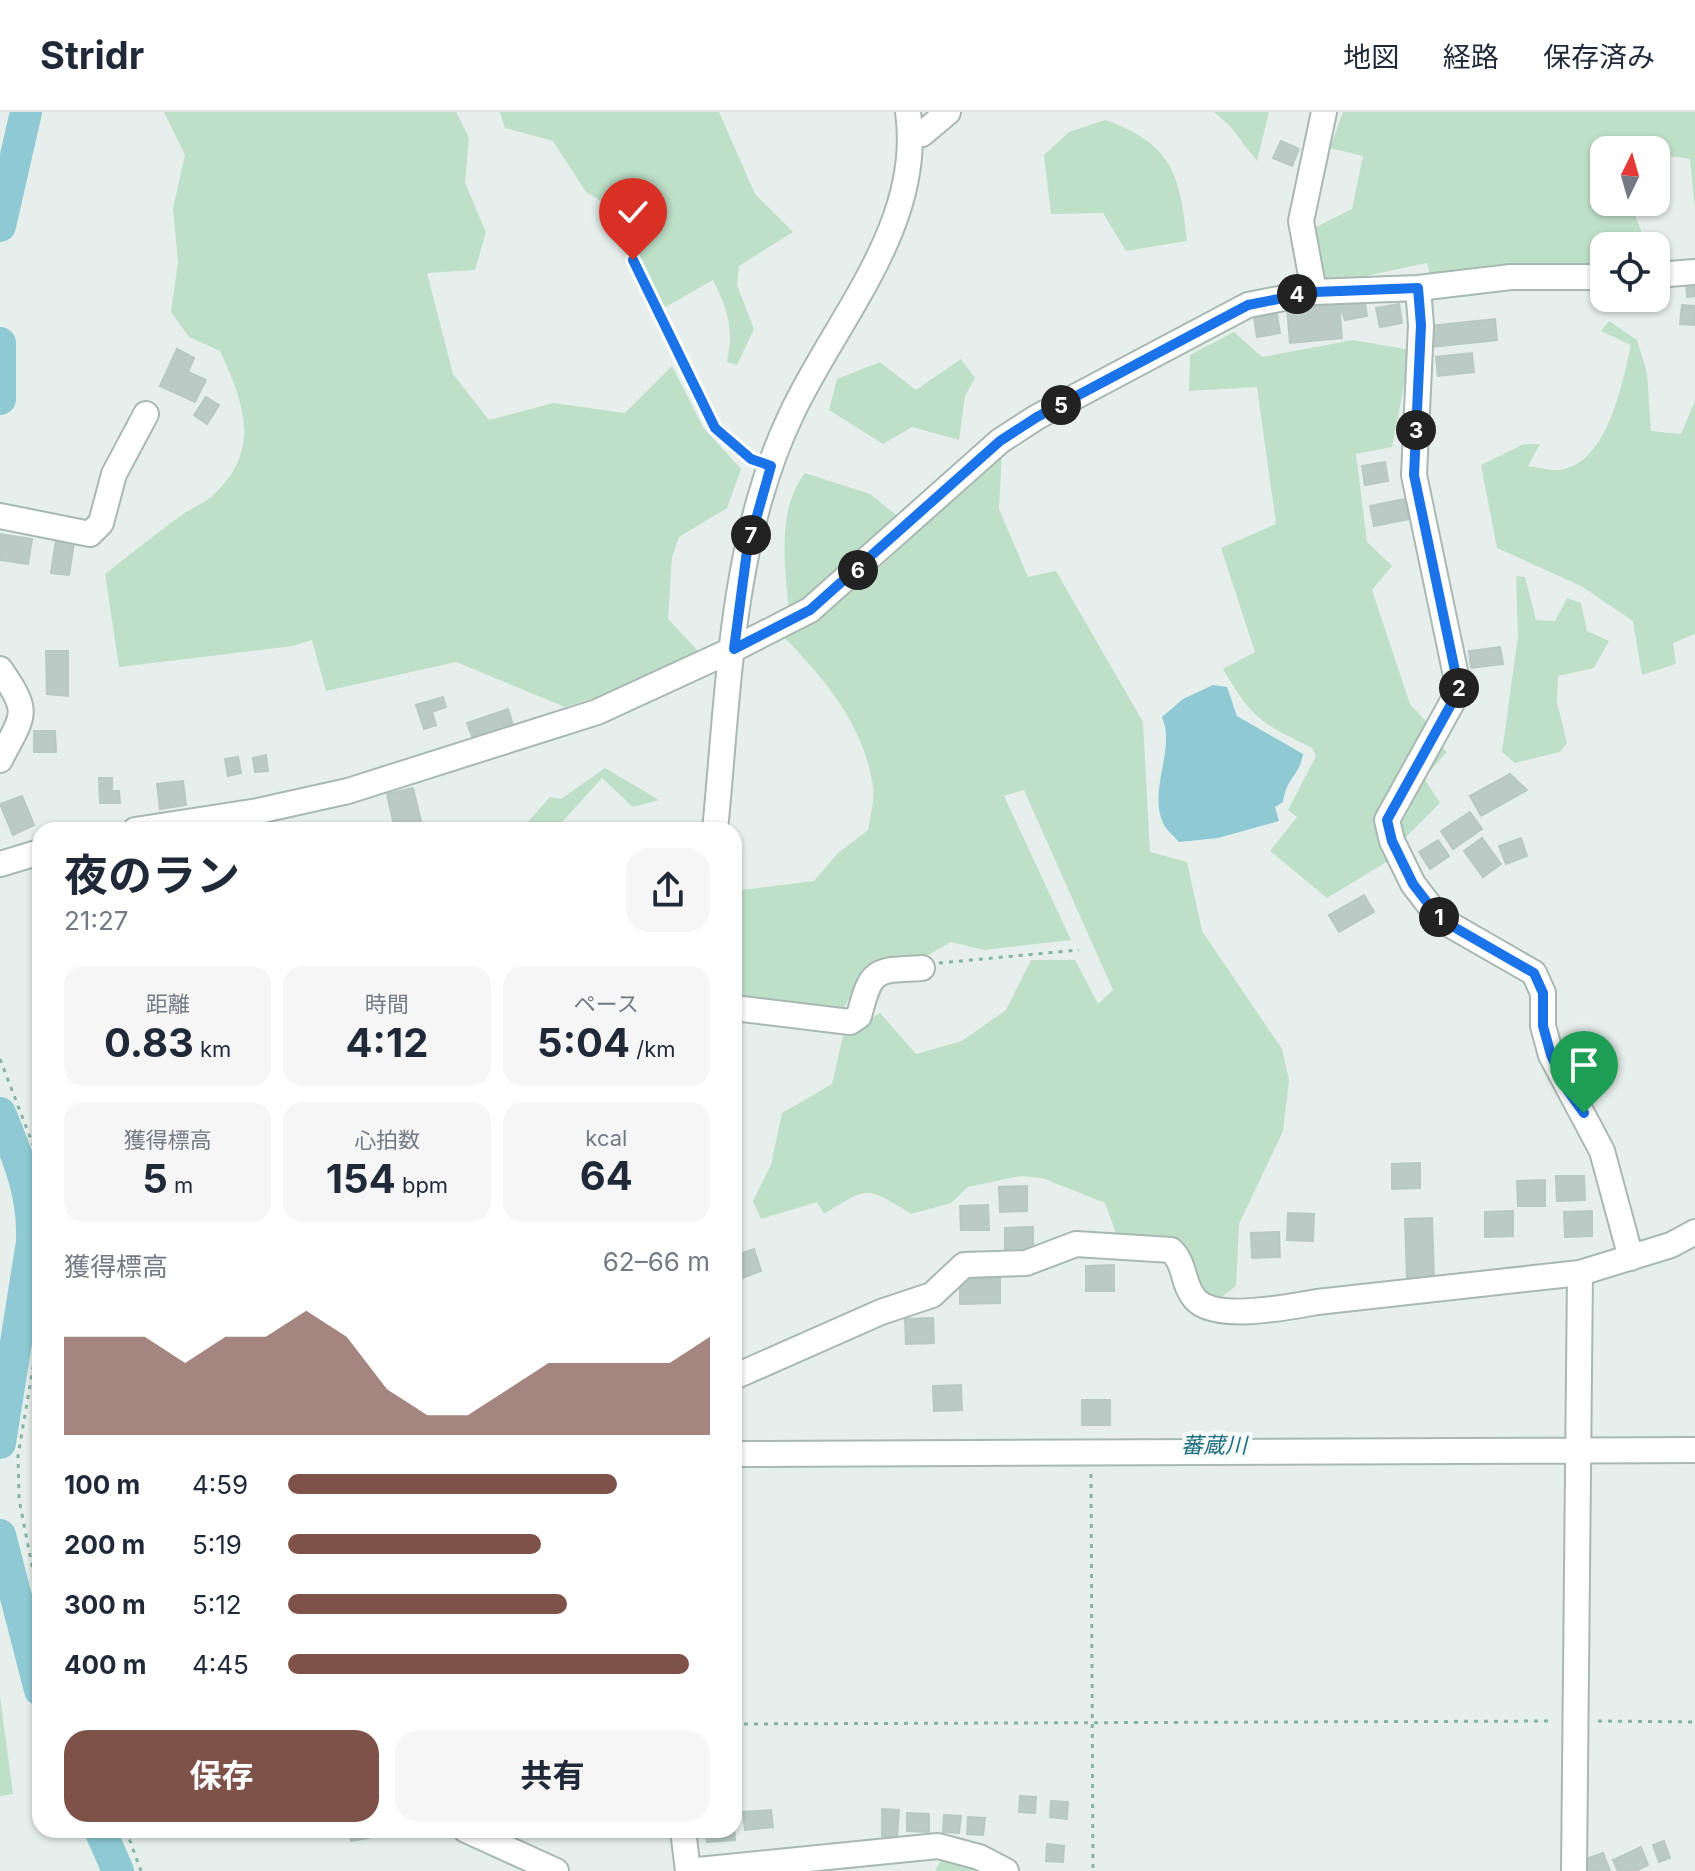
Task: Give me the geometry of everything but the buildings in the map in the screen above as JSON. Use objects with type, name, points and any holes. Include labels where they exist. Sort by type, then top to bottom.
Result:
[{"type":"street","points":[[910,123],[922,134],[948,112]]},
{"type":"street","points":[[1314,292],[1301,221],[1324,112]]},
{"type":"street","points":[[716,822],[747,551],[771,466],[792,412],[885,244],[900,210],[910,123]]},
{"type":"street","points":[[1670,274],[1695,272]]},
{"type":"street","points":[[187,822],[258,811],[348,791],[597,712],[734,649],[810,610],[892,541],[964,470],[1037,417],[1248,305],[1314,292],[1418,288],[1511,277],[1590,277]]},
{"type":"street","points":[[1418,288],[1421,325],[1414,475],[1459,690],[1387,820],[1392,841],[1413,884],[1440,919],[1534,973],[1543,993],[1543,1026],[1551,1055],[1602,1151],[1631,1258]]},
{"type":"street","points":[[0,516],[90,534],[101,523],[114,474],[146,414]]},
{"type":"street","points":[[0,669],[20,699],[23,712],[0,760]]},
{"type":"street","points":[[0,863],[32,854]]},
{"type":"street","points":[[742,1009],[850,1022],[859,1016],[867,983],[875,975],[889,969],[922,968]]},
{"type":"street","points":[[742,1373],[881,1312],[932,1295],[964,1265],[1026,1263],[1076,1244],[1171,1250],[1182,1260],[1189,1289],[1197,1302],[1213,1309],[1275,1311],[1317,1302],[1580,1273],[1671,1245],[1695,1232]]},
{"type":"street","points":[[1574,1871],[1580,1273]]},
{"type":"street","points":[[742,1454],[1580,1447],[1695,1450]]},
{"type":"street","points":[[484,1838],[556,1871]]},
{"type":"street","points":[[684,1838],[688,1871],[938,1846],[979,1857],[1006,1871]]},
{"type":"path","points":[[609,219],[633,260],[715,428],[751,459],[771,466]]},
{"type":"path","points":[[922,968],[935,964],[1079,950]]},
{"type":"path","points":[[0,1059],[32,1142]]},
{"type":"path","points":[[32,1373],[18,1456],[19,1499],[32,1566]]},
{"type":"path","points":[[1091,1450],[1093,1871]]},
{"type":"path","points":[[742,1724],[1695,1722]]},
{"type":"path","points":[[129,1838],[141,1871]]},
{"type":"green space","points":[[164,112],[456,112],[469,138],[465,183],[486,232],[475,270],[427,273],[453,374],[489,420],[553,403],[625,413],[672,366],[703,427],[741,469],[727,508],[679,537],[672,557],[668,619],[699,652],[623,689],[565,707],[456,662],[326,691],[312,640],[293,646],[119,667],[105,574],[183,514],[211,497],[227,480],[243,445],[242,409],[220,351],[189,337],[171,312],[178,262],[173,208],[185,155]]},
{"type":"green space","points":[[500,112],[719,112],[755,194],[793,232],[739,266],[737,285],[754,329],[737,365],[727,362],[730,339],[728,320],[713,280],[664,308],[618,212],[586,192],[553,141],[505,128]]},
{"type":"green space","points":[[1214,112],[1269,112],[1257,161],[1229,125]]},
{"type":"green space","points":[[1343,112],[1695,112],[1695,209],[1690,159],[1670,156],[1670,136],[1590,136],[1590,216],[1635,216],[1642,232],[1590,232],[1590,270],[1431,279],[1427,263],[1356,278],[1321,281],[1312,229],[1352,209],[1363,156],[1330,148]]},
{"type":"green space","points":[[1105,120],[1146,140],[1169,165],[1181,198],[1187,241],[1126,251],[1103,213],[1051,214],[1044,155],[1069,132]]},
{"type":"green space","points":[[1609,321],[1637,340],[1647,373],[1651,431],[1681,434],[1695,401],[1695,634],[1673,643],[1676,664],[1642,675],[1633,621],[1581,586],[1497,548],[1481,465],[1524,444],[1540,444],[1528,466],[1548,469],[1560,470],[1576,464],[1590,453],[1610,420],[1631,345],[1601,331]]},
{"type":"green space","points":[[1234,332],[1262,357],[1353,340],[1411,350],[1392,447],[1356,454],[1367,542],[1392,566],[1372,590],[1410,704],[1433,729],[1382,820],[1393,858],[1327,898],[1270,851],[1297,817],[1288,810],[1316,756],[1312,748],[1259,718],[1242,699],[1223,669],[1255,652],[1221,548],[1276,524],[1257,387],[1189,391],[1190,355]]},
{"type":"green space","points":[[961,359],[975,378],[965,396],[959,440],[912,427],[883,444],[829,410],[837,379],[880,362],[916,390]]},
{"type":"green space","points":[[1002,453],[999,509],[1028,577],[1056,571],[1143,722],[1150,852],[1187,862],[1202,931],[1282,1049],[1289,1080],[1283,1131],[1239,1224],[1236,1286],[1214,1303],[1198,1286],[1173,1240],[1116,1233],[1105,1203],[1042,1178],[1021,1176],[968,1187],[951,1203],[911,1214],[885,1198],[868,1193],[850,1198],[824,1214],[817,1202],[761,1219],[753,1201],[771,1165],[782,1113],[832,1084],[843,1036],[880,1013],[916,1054],[962,1041],[1006,1010],[1031,960],[1075,960],[1098,1004],[1113,990],[1024,790],[1004,796],[1071,940],[984,950],[951,942],[923,958],[867,968],[841,1013],[742,998],[742,890],[814,881],[837,854],[868,830],[873,803],[868,765],[852,724],[815,671],[785,638],[864,581],[903,545],[956,488]]},
{"type":"green space","points":[[805,473],[870,494],[904,521],[789,612],[786,521],[796,488]]},
{"type":"green space","points":[[1516,576],[1525,577],[1536,620],[1555,621],[1567,598],[1581,603],[1587,631],[1609,641],[1594,668],[1558,676],[1557,702],[1567,743],[1560,752],[1515,763],[1502,752],[1518,636]]},
{"type":"green space","points":[[1436,741],[1447,752],[1424,778],[1440,803],[1403,840],[1391,819]]},
{"type":"green space","points":[[605,768],[659,800],[633,807],[602,778],[562,822],[528,822],[550,797],[561,799]]},
{"type":"green space","points":[[0,1696],[13,1794],[0,1796]]},
{"type":"green space","points":[[944,1856],[985,1871],[935,1871]]},
{"type":"water","points":[[1213,685],[1227,687],[1237,716],[1303,754],[1283,802],[1275,807],[1279,821],[1218,838],[1179,842],[1164,825],[1159,810],[1166,742],[1162,717],[1183,699]]},
{"type":"waterway","points":[[0,226],[26,112]]},
{"type":"waterway","points":[[0,343],[0,399]]},
{"type":"waterway","points":[[0,1113],[28,1192],[32,1224],[32,1242],[0,1443]]},
{"type":"waterway","points":[[0,1535],[32,1659]]},
{"type":"waterway","points":[[104,1838],[118,1871]]},
{"type":"route","points":[[633,260],[715,428],[751,459],[771,466],[747,551],[734,649],[810,610],[892,541],[964,470],[1000,441],[1037,417],[1178,345],[1248,305],[1314,292],[1418,288],[1421,325],[1414,475],[1459,690],[1387,820],[1392,841],[1413,884],[1440,919],[1534,973],[1543,993],[1543,1026],[1551,1055],[1566,1088],[1584,1113]]},
{"type":"water label","name":"蕃蔵川","points":[[1214,1445]]}]
